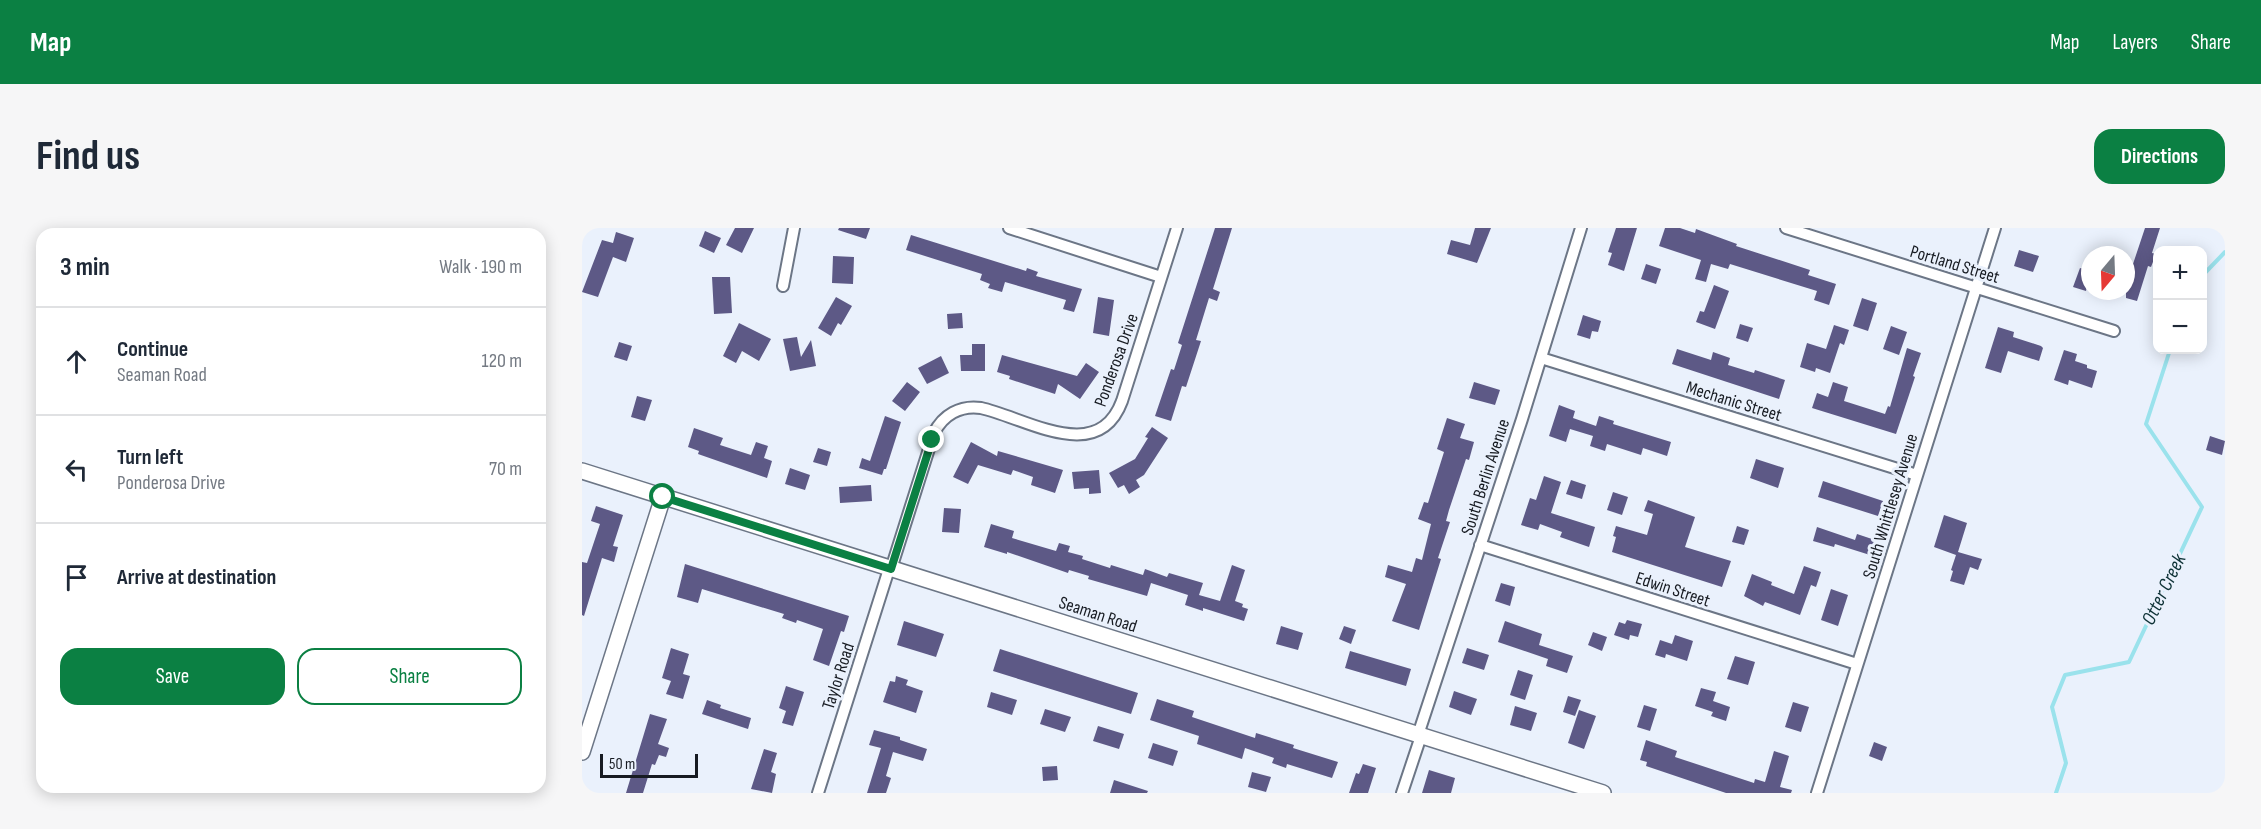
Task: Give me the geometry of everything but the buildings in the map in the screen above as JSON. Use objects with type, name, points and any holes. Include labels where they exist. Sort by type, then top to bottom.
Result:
[{"type":"street","points":[[783,286],[794,228]]},
{"type":"street","points":[[1009,228],[1161,276]]},
{"type":"street","name":"Ponderosa Drive","points":[[890,569],[932,440],[942,421],[961,409],[976,407],[1067,435],[1084,435],[1102,429],[1114,418],[1119,410],[1177,228]]},
{"type":"street","name":"South Berlin Avenue","points":[[1402,793],[1581,228]]},
{"type":"street","name":"Portland Street","points":[[1786,228],[2114,331]]},
{"type":"street","name":"South Whittlesey Avenue","points":[[1817,793],[1995,228]]},
{"type":"street","name":"Mechanic Street","points":[[1541,358],[1917,475]]},
{"type":"street","name":"Seaman Road","points":[[582,471],[1603,793]]},
{"type":"street","points":[[583,747],[663,497]]},
{"type":"street","name":"Edwin Street","points":[[1480,545],[1857,664]]},
{"type":"street","name":"Taylor Road","points":[[818,793],[890,569]]},
{"type":"waterway","name":"Otter Creek","points":[[2207,271],[2225,252]]},
{"type":"waterway","name":"Otter Creek","points":[[2056,793],[2066,763],[2052,707],[2065,675],[2129,662],[2202,507],[2146,424],[2169,354]]},
{"type":"route","points":[[663,497],[891,569],[932,440]]}]
